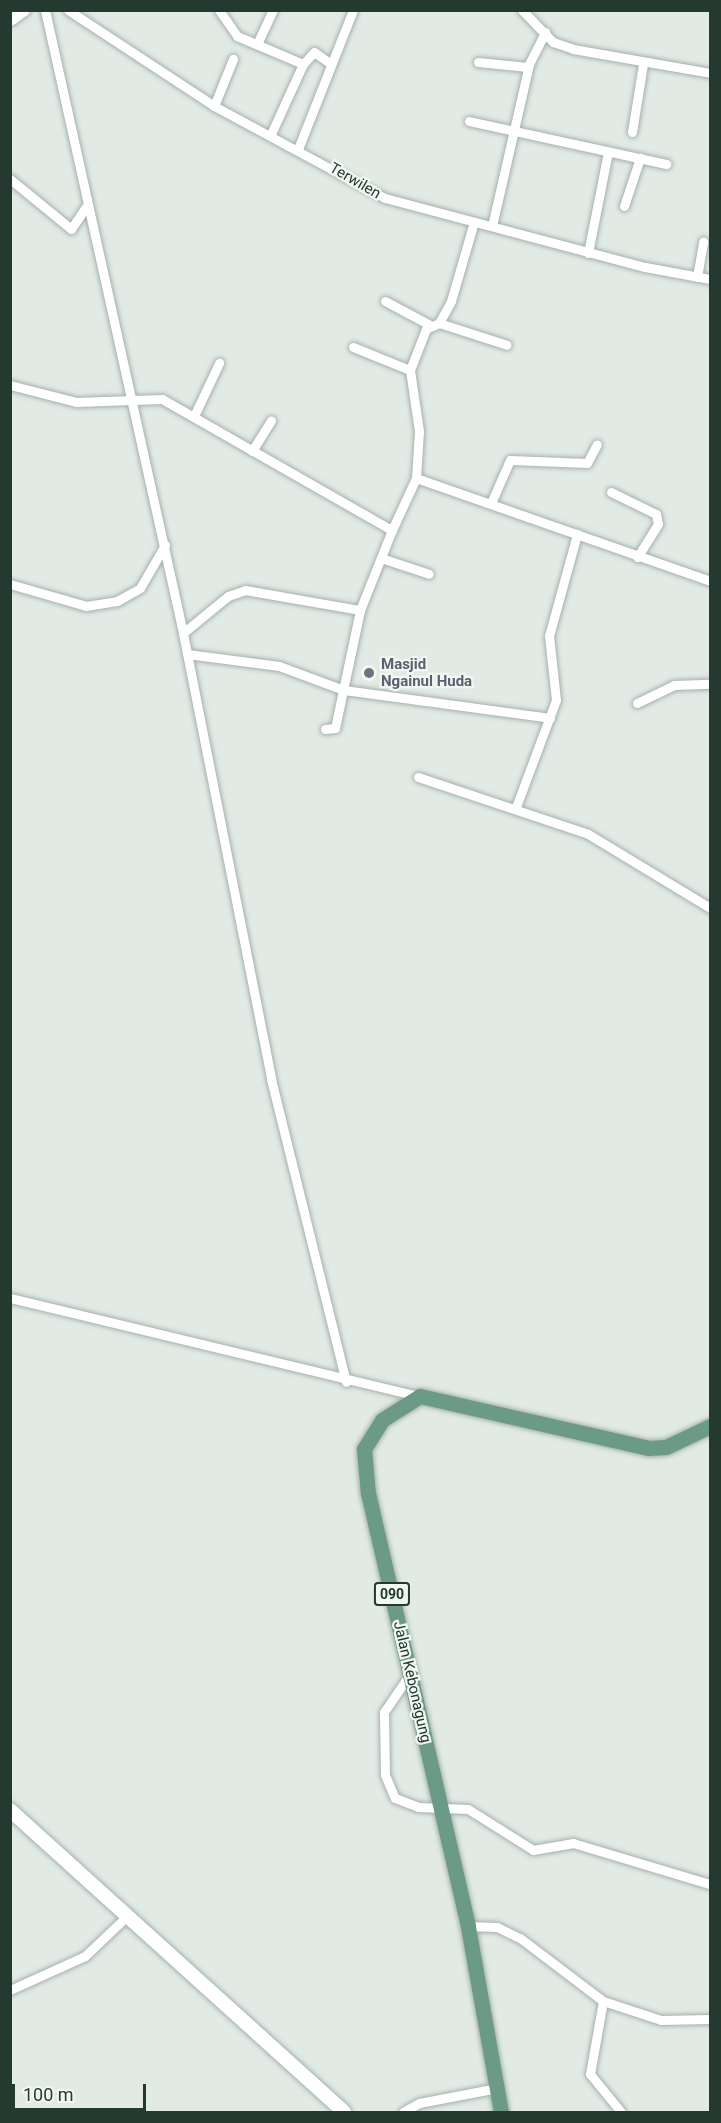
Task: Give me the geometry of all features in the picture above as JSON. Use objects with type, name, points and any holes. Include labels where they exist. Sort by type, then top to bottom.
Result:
[{"type":"main road","points":[[420,1396],[648,1448],[666,1447],[711,1426]]},
{"type":"main road","name":"Jalan Kebonagung","points":[[420,1396],[382,1420],[363,1456],[468,1926],[501,2112]]},
{"type":"street","points":[[45,10],[128,401],[165,545],[271,1079],[346,1382]]},
{"type":"street","name":"Terwilen","points":[[68,10],[214,106],[298,148],[385,198],[588,252],[711,279]]},
{"type":"street","points":[[219,10],[232,33],[303,64]]},
{"type":"street","points":[[257,44],[273,10]]},
{"type":"street","points":[[298,148],[353,10]]},
{"type":"street","points":[[522,10],[545,32],[573,49],[644,64],[711,73]]},
{"type":"street","points":[[492,226],[528,67],[545,32]]},
{"type":"street","points":[[271,134],[303,64],[314,52],[330,63]]},
{"type":"street","points":[[214,106],[233,59]]},
{"type":"street","points":[[478,62],[528,67]]},
{"type":"street","points":[[632,132],[644,64]]},
{"type":"street","points":[[469,121],[666,164]]},
{"type":"street","points":[[588,252],[608,152]]},
{"type":"street","points":[[624,206],[640,158]]},
{"type":"street","points":[[10,179],[71,229],[86,207]]},
{"type":"street","points":[[325,729],[335,728],[360,610],[384,559],[392,530],[416,478],[419,431],[410,370],[434,324],[451,301],[474,222]]},
{"type":"street","points":[[697,277],[703,242]]},
{"type":"street","points":[[386,301],[434,324],[507,345]]},
{"type":"street","points":[[353,347],[410,370]]},
{"type":"street","points":[[194,416],[219,363]]},
{"type":"street","points":[[10,385],[76,402],[128,401],[154,396],[194,416],[392,530]]},
{"type":"street","points":[[252,451],[271,420]]},
{"type":"street","points":[[491,503],[510,460],[587,463],[597,444]]},
{"type":"street","points":[[416,478],[711,582]]},
{"type":"street","points":[[611,492],[656,514],[658,524],[637,556]]},
{"type":"street","points":[[516,807],[550,718],[557,678],[549,636],[578,534]]},
{"type":"street","points":[[10,584],[87,606],[117,601],[140,588],[165,545]]},
{"type":"street","points":[[384,559],[429,574]]},
{"type":"street","points":[[183,633],[228,596],[245,590],[360,610]]},
{"type":"street","points":[[187,654],[279,666],[344,690],[550,718]]},
{"type":"street","points":[[637,703],[674,685],[711,684]]},
{"type":"street","points":[[418,777],[516,807],[588,834],[711,908]]},
{"type":"street","points":[[10,1298],[346,1382],[420,1396]]},
{"type":"street","points":[[410,1674],[385,1709],[388,1790],[408,1804],[468,1809],[533,1850],[573,1844],[711,1884]]},
{"type":"street","points":[[10,1809],[344,2112]]},
{"type":"street","points":[[10,1990],[85,1956],[127,1916]]},
{"type":"street","points":[[468,1926],[496,1927],[520,1938],[603,2001],[661,2020],[711,2019]]},
{"type":"street","points":[[603,2001],[590,2074],[621,2112]]},
{"type":"street","points":[[403,2112],[498,2088]]},
{"type":"place","name":"Masjid Ngainul Huda","points":[[369,673]]}]
